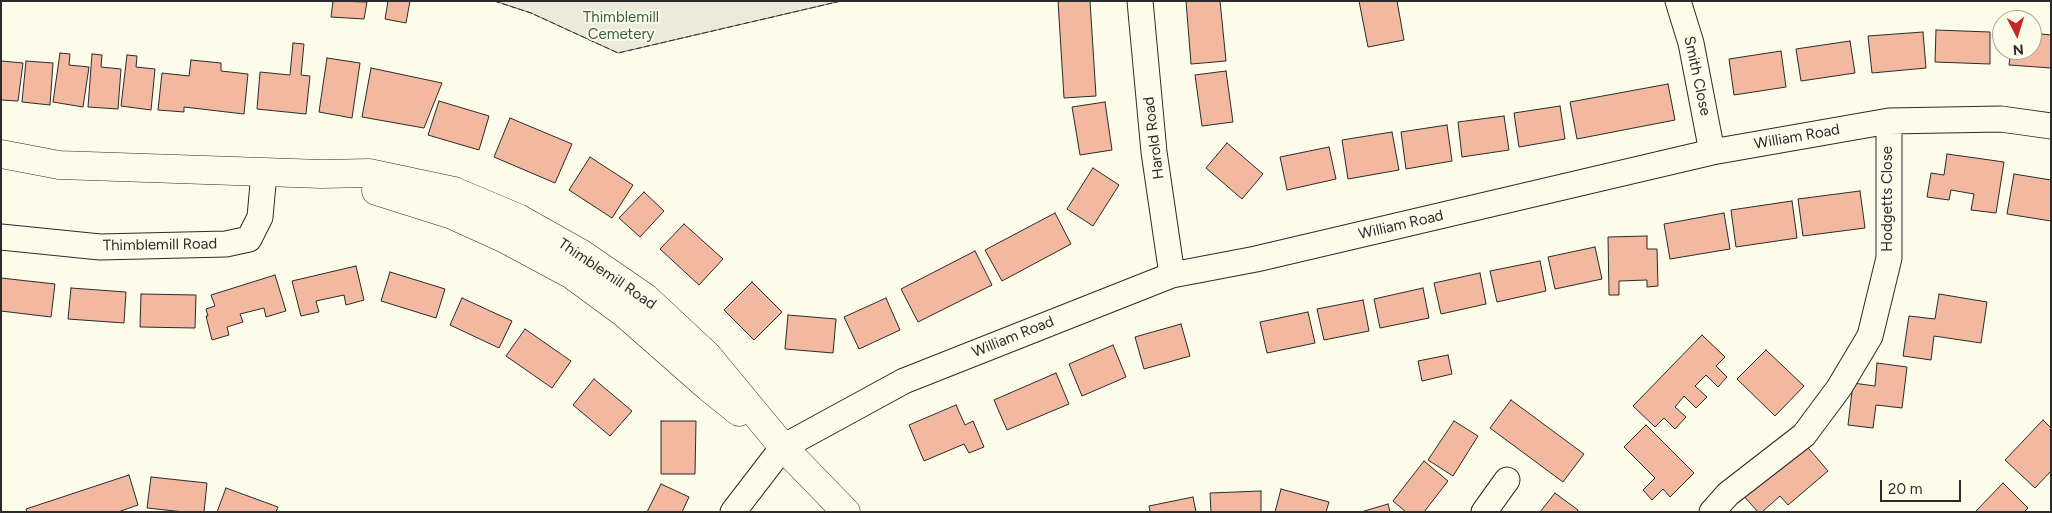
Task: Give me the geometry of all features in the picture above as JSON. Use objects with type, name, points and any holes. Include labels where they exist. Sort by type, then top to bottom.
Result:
[{"type":"main road","name":"Thimblemill Road","points":[[1,154],[59,165],[322,174],[452,215],[503,238],[572,275],[625,314],[708,387],[783,447],[846,512]]},
{"type":"street","name":"Harold Road","points":[[1140,1],[1154,152],[1172,275]]},
{"type":"street","name":"Smith Close","points":[[1678,1],[1691,43],[1712,152]]},
{"type":"street","name":"William Road","points":[[783,447],[904,381],[1172,275],[1256,259],[1712,152],[1889,121],[2001,119],[2051,126]]},
{"type":"street","name":"Hodgetts Close","points":[[1712,512],[1728,494],[1804,435],[1839,388],[1870,336],[1889,258],[1889,121]]},
{"type":"street","name":"Thimblemill Road","points":[[1,237],[100,247],[226,244],[249,238],[260,217],[264,173]]},
{"type":"street","points":[[732,512],[783,447]]},
{"type":"street","points":[[1484,512],[1507,480]]},
{"type":"green space","name":"Thimblemill Cemetery","points":[[495,1],[841,1],[618,53],[531,13]]},
{"type":"building","points":[[333,1],[367,2],[364,19],[331,17]]},
{"type":"building","points":[[388,1],[410,1],[406,23],[385,19]]},
{"type":"building","points":[[1058,1],[1090,1],[1096,96],[1064,98]]},
{"type":"building","points":[[1186,1],[1220,1],[1226,61],[1191,64]]},
{"type":"building","points":[[1359,1],[1397,1],[1404,40],[1368,47]]},
{"type":"building","points":[[1936,30],[1990,32],[1990,64],[1935,62]]},
{"type":"building","points":[[1923,32],[1926,68],[1872,73],[1868,36]]},
{"type":"building","points":[[2042,34],[2051,35],[2051,68],[2009,65],[2010,60],[2042,60]]},
{"type":"building","points":[[1850,41],[1855,73],[1801,81],[1796,49]]},
{"type":"building","points":[[293,43],[304,44],[301,75],[310,76],[306,114],[257,109],[260,72],[290,75]]},
{"type":"building","points":[[1781,51],[1786,87],[1734,95],[1729,59]]},
{"type":"building","points":[[60,53],[70,54],[69,65],[89,67],[83,107],[53,102]]},
{"type":"building","points":[[92,54],[102,55],[101,67],[121,69],[118,109],[88,107]]},
{"type":"building","points":[[127,55],[137,56],[136,67],[155,69],[151,110],[121,106]]},
{"type":"building","points":[[327,58],[360,63],[352,118],[319,112]]},
{"type":"building","points":[[191,60],[221,63],[221,71],[248,74],[244,114],[184,107],[184,112],[158,110],[162,73],[189,76]]},
{"type":"building","points":[[1,61],[23,63],[18,101],[1,100]]},
{"type":"building","points":[[26,61],[53,63],[50,105],[22,102]]},
{"type":"building","points":[[371,68],[442,83],[424,128],[362,117]]},
{"type":"building","points":[[1226,71],[1233,122],[1202,126],[1195,75]]},
{"type":"building","points":[[1668,84],[1675,120],[1577,139],[1570,102]]},
{"type":"building","points":[[439,101],[489,116],[479,150],[428,135]]},
{"type":"building","points":[[1105,102],[1112,150],[1080,155],[1072,107]]},
{"type":"building","points":[[1560,106],[1565,139],[1519,147],[1514,113]]},
{"type":"building","points":[[1504,116],[1509,150],[1462,157],[1458,122]]},
{"type":"building","points":[[510,118],[572,144],[555,183],[494,157]]},
{"type":"building","points":[[1447,125],[1452,161],[1406,169],[1401,132]]},
{"type":"building","points":[[1392,132],[1399,170],[1348,179],[1342,140]]},
{"type":"building","points":[[1227,143],[1263,174],[1242,199],[1206,168]]},
{"type":"building","points":[[1329,147],[1336,179],[1287,190],[1280,157]]},
{"type":"building","points":[[1947,154],[2004,162],[1996,213],[1971,210],[1974,194],[1951,190],[1949,200],[1927,197],[1931,173],[1944,175]]},
{"type":"building","points":[[590,157],[633,185],[612,218],[569,190]]},
{"type":"building","points":[[1093,168],[1119,185],[1093,226],[1067,209]]},
{"type":"building","points":[[2014,174],[2051,180],[2051,221],[2007,214]]},
{"type":"building","points":[[1860,191],[1865,228],[1803,236],[1798,199]]},
{"type":"building","points":[[644,192],[664,211],[640,237],[619,218]]},
{"type":"building","points":[[1792,201],[1797,238],[1736,247],[1731,210]]},
{"type":"building","points":[[1055,213],[1071,244],[1002,281],[985,250]]},
{"type":"building","points":[[1724,213],[1730,249],[1670,259],[1664,224]]},
{"type":"building","points":[[684,224],[723,259],[699,285],[660,249]]},
{"type":"building","points":[[1647,236],[1647,249],[1657,249],[1658,286],[1647,287],[1647,280],[1619,281],[1619,295],[1609,295],[1608,237]]},
{"type":"building","points":[[1595,247],[1602,279],[1555,289],[1548,257]]},
{"type":"building","points":[[975,251],[992,285],[918,322],[901,289]]},
{"type":"building","points":[[1540,261],[1546,291],[1497,302],[1490,271]]},
{"type":"building","points":[[356,266],[364,300],[346,305],[344,295],[316,301],[319,312],[301,316],[292,281]]},
{"type":"building","points":[[390,272],[445,289],[436,318],[381,301]]},
{"type":"building","points":[[1480,273],[1486,304],[1441,314],[1434,283]]},
{"type":"building","points":[[275,275],[286,311],[266,317],[264,308],[240,314],[243,322],[227,327],[229,335],[212,340],[206,316],[208,316],[206,309],[215,306],[211,295]]},
{"type":"building","points":[[1,278],[55,284],[51,317],[1,311]]},
{"type":"building","points":[[752,282],[782,312],[754,340],[724,310]]},
{"type":"building","points":[[71,288],[126,292],[124,323],[68,319]]},
{"type":"building","points":[[1423,288],[1429,318],[1380,328],[1374,299]]},
{"type":"building","points":[[141,294],[196,295],[195,328],[140,327]]},
{"type":"building","points":[[1939,294],[1987,302],[1981,343],[1934,336],[1931,360],[1903,356],[1909,316],[1935,319]]},
{"type":"building","points":[[462,298],[512,321],[499,348],[450,325]]},
{"type":"building","points":[[886,298],[900,330],[859,349],[844,317]]},
{"type":"building","points":[[1363,300],[1369,331],[1324,340],[1317,309]]},
{"type":"building","points":[[1308,312],[1315,343],[1267,353],[1260,322]]},
{"type":"building","points":[[788,315],[836,319],[833,353],[785,349]]},
{"type":"building","points":[[1181,324],[1190,356],[1144,369],[1135,337]]},
{"type":"building","points":[[525,329],[571,361],[552,388],[506,356]]},
{"type":"building","points":[[1702,335],[1725,357],[1716,366],[1727,377],[1718,387],[1706,375],[1695,386],[1707,397],[1696,408],[1684,396],[1675,407],[1686,417],[1675,429],[1664,418],[1655,427],[1633,406]]},
{"type":"building","points":[[1113,345],[1126,377],[1082,396],[1069,364]]},
{"type":"building","points":[[1766,350],[1804,386],[1775,416],[1737,379]]},
{"type":"building","points":[[1448,355],[1452,374],[1422,381],[1418,361]]},
{"type":"building","points":[[1877,363],[1907,367],[1902,408],[1876,405],[1873,428],[1848,425],[1853,383],[1875,386]]},
{"type":"building","points":[[1056,373],[1069,404],[1007,430],[994,400]]},
{"type":"building","points":[[594,379],[632,411],[610,436],[573,405]]},
{"type":"building","points":[[1511,400],[1584,454],[1563,482],[1490,428]]},
{"type":"building","points":[[956,405],[965,425],[973,421],[984,447],[969,453],[964,444],[924,461],[909,425]]},
{"type":"building","points":[[2043,420],[2051,428],[2051,471],[2035,488],[2005,460]]},
{"type":"building","points":[[661,421],[696,421],[695,474],[661,474]]},
{"type":"building","points":[[1454,421],[1478,436],[1453,476],[1428,460]]},
{"type":"building","points":[[1646,425],[1694,473],[1670,497],[1663,489],[1652,500],[1643,490],[1655,478],[1624,447]]},
{"type":"building","points":[[1803,442],[1828,471],[1788,505],[1780,496],[1762,512],[1758,512],[1742,494]]},
{"type":"building","points":[[1424,461],[1448,481],[1424,512],[1406,512],[1393,501]]},
{"type":"building","points":[[129,475],[138,505],[118,512],[27,512],[26,509]]},
{"type":"building","points":[[151,477],[207,483],[204,512],[147,508]]},
{"type":"building","points":[[2003,483],[2028,508],[2024,512],[1975,512]]},
{"type":"building","points":[[661,484],[689,497],[682,512],[647,512]]},
{"type":"building","points":[[226,488],[278,507],[276,512],[217,512]]},
{"type":"building","points":[[1281,489],[1329,502],[1326,512],[1275,512]]},
{"type":"building","points":[[1261,491],[1261,512],[1211,512],[1210,493]]},
{"type":"building","points":[[1555,493],[1578,510],[1577,512],[1540,512]]},
{"type":"building","points":[[1193,497],[1196,512],[1150,512],[1149,506]]},
{"type":"building","points":[[1388,504],[1390,512],[1361,512]]},
{"type":"fence","points":[[494,1],[531,13],[618,53],[841,1]]}]
